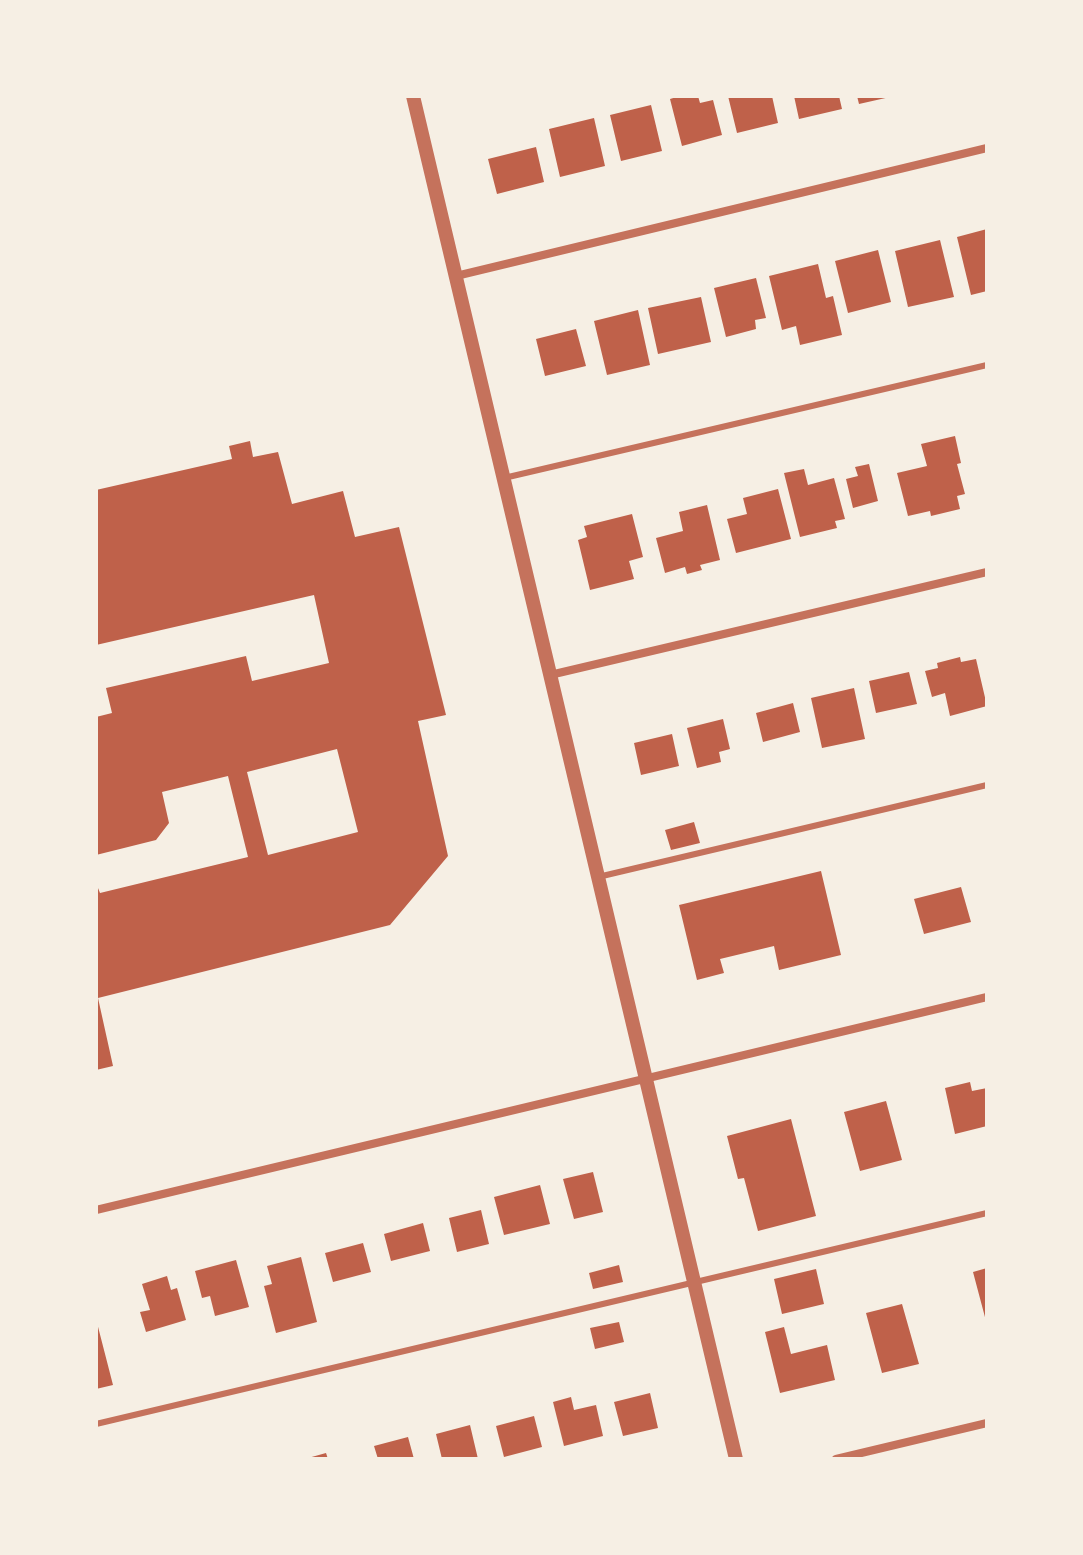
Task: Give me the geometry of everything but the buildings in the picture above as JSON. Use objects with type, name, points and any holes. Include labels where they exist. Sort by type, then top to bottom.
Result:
[{"type":"street","points":[[413,96],[736,1459]]},
{"type":"street","points":[[456,276],[987,148]]},
{"type":"street","points":[[550,675],[987,572]]},
{"type":"street","points":[[96,1210],[987,997]]},
{"type":"street","points":[[836,1459],[987,1423]]},
{"type":"lane","points":[[504,478],[987,365]]},
{"type":"lane","points":[[598,877],[987,785]]},
{"type":"lane","points":[[96,1424],[987,1213]]}]
